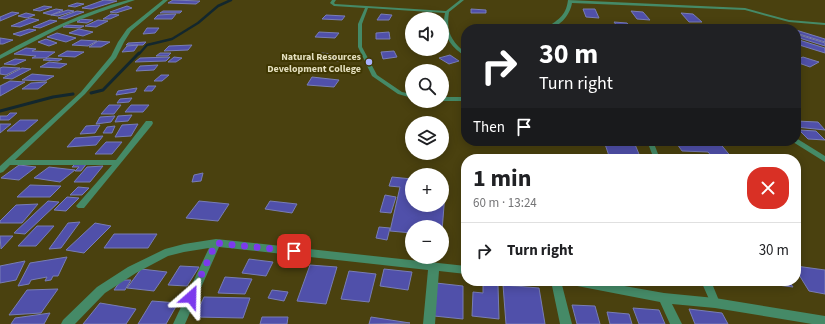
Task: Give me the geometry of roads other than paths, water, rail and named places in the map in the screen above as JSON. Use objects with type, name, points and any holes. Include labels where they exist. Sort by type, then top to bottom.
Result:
[{"type":"street","points":[[0,57],[58,26],[89,13],[133,0]]},
{"type":"street","points":[[0,170],[83,93],[114,57],[129,30],[166,0]]},
{"type":"street","points":[[81,206],[149,123]]},
{"type":"street","points":[[801,143],[825,160]]},
{"type":"street","points":[[8,163],[118,162]]},
{"type":"street","points":[[179,324],[216,243]]},
{"type":"street","points":[[67,324],[101,290],[132,270],[165,253],[184,248],[216,243],[461,269]]},
{"type":"street","points":[[429,324],[434,266]]},
{"type":"street","points":[[557,286],[566,324]]},
{"type":"street","points":[[599,286],[664,298],[715,303],[802,320],[825,321]]},
{"type":"street","points":[[664,298],[676,324]]},
{"type":"lane","points":[[334,0],[332,4],[334,5],[447,12],[462,0]]},
{"type":"lane","points":[[556,24],[563,19],[570,1],[745,9],[757,11],[784,20],[825,24]]},
{"type":"lane","points":[[367,7],[360,24],[360,47],[375,76],[400,93],[405,94]]},
{"type":"lane","points":[[449,37],[452,42],[461,50]]},
{"type":"lane","points":[[449,99],[461,99]]},
{"type":"lane","points":[[708,286],[715,303]]},
{"type":"waterway","points":[[139,54],[147,45],[172,39],[198,23],[218,6],[231,0]]},
{"type":"waterway","points":[[91,93],[103,90],[139,53]]},
{"type":"waterway","points":[[0,111],[53,97],[73,94]]},
{"type":"place","name":"Natural Resources Development College","points":[[369,62]]}]
